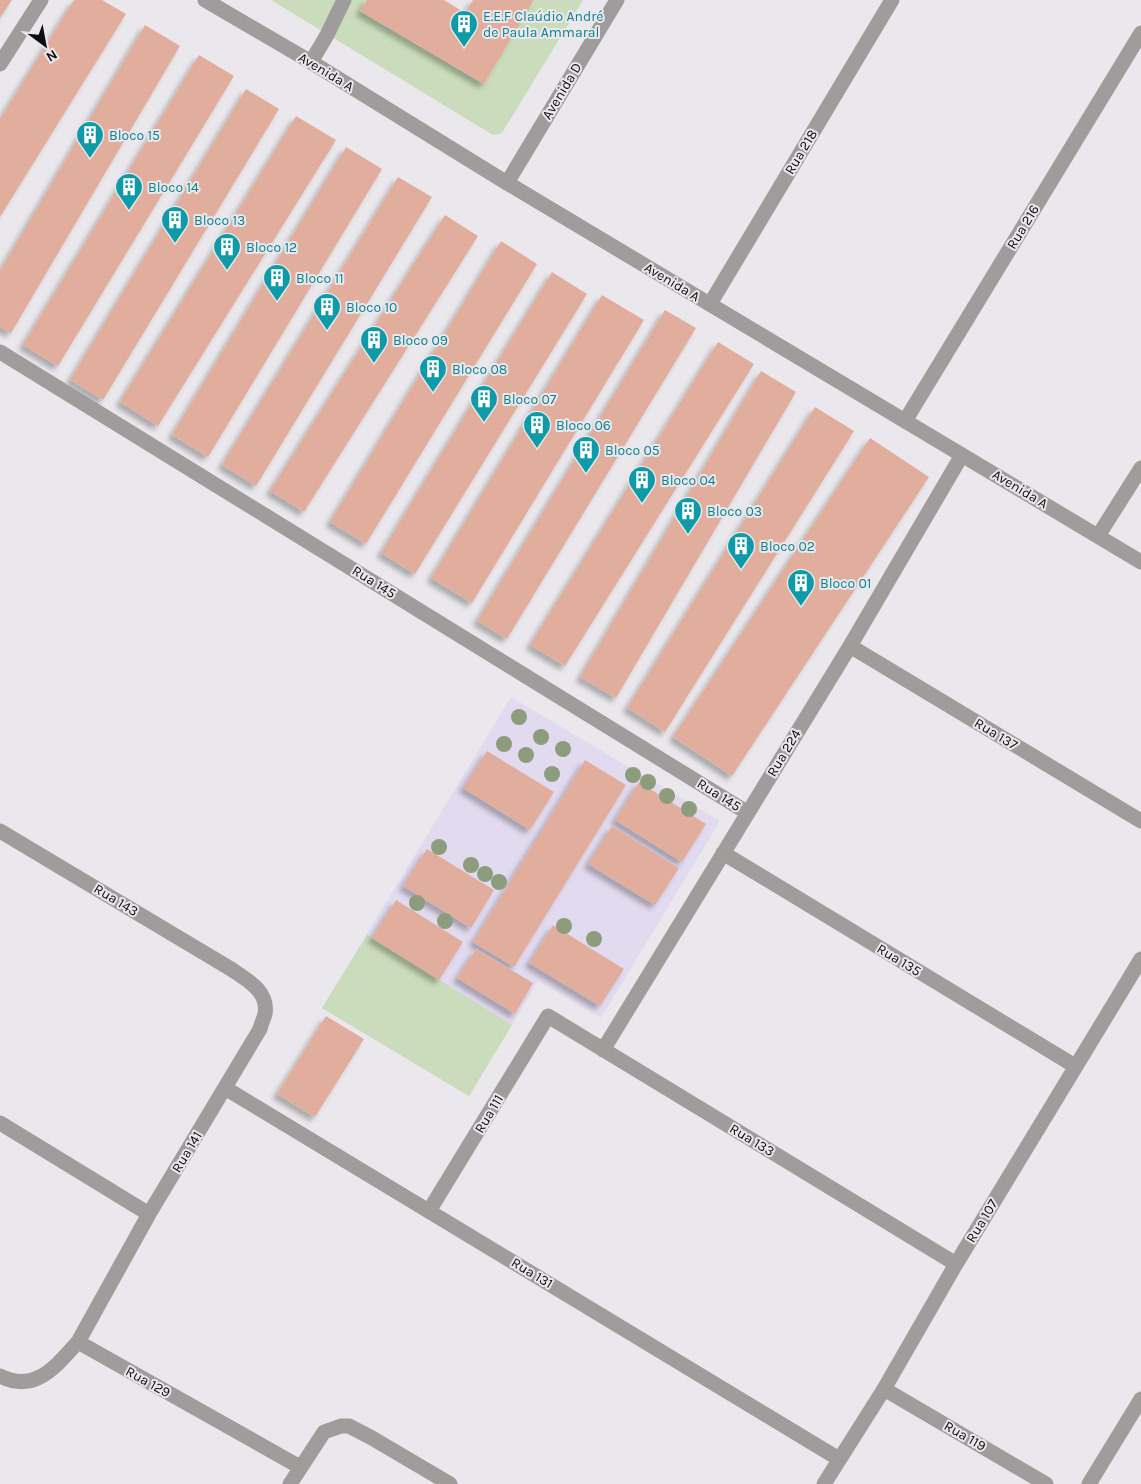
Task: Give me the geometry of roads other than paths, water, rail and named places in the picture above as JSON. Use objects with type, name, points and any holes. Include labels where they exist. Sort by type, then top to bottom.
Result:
[{"type":"street","points":[[0,64],[41,0]]},
{"type":"street","name":"Avenida A","points":[[204,0],[311,62],[507,183],[1141,562]]},
{"type":"street","points":[[311,62],[344,0]]},
{"type":"street","name":"Avenida D","points":[[507,183],[617,0]]},
{"type":"street","name":"Rua 218","points":[[710,304],[892,0]]},
{"type":"street","name":"Rua 216","points":[[905,421],[1141,33]]},
{"type":"street","name":"Rua 145","points":[[0,352],[748,813]]},
{"type":"street","name":"Rua 224","points":[[603,1050],[850,646],[962,455]]},
{"type":"street","points":[[1098,536],[1141,468]]},
{"type":"street","name":"Rua 137","points":[[850,646],[1141,821]]},
{"type":"street","name":"Rua 143","points":[[0,831],[231,969]]},
{"type":"street","name":"Rua 135","points":[[723,853],[1075,1066]]},
{"type":"street","name":"Rua 107","points":[[824,1484],[884,1389],[956,1264],[1141,959]]},
{"type":"street","name":"Rua 141","points":[[78,1342],[149,1214],[260,1029],[265,1013],[264,999],[256,986],[231,969]]},
{"type":"street","name":"Rua 133","points":[[548,1016],[956,1264]]},
{"type":"street","name":"Rua 111","points":[[429,1211],[548,1016]]},
{"type":"street","name":"Rua 131","points":[[225,1088],[840,1459]]},
{"type":"street","points":[[0,1123],[149,1214]]},
{"type":"street","points":[[0,1376],[23,1382],[32,1382],[43,1376],[63,1359],[78,1342]]},
{"type":"street","name":"Rua 129","points":[[78,1342],[300,1467]]},
{"type":"street","name":"Rua 119","points":[[884,1389],[1046,1484]]},
{"type":"street","points":[[1089,1484],[1141,1399]]},
{"type":"street","points":[[290,1484],[324,1432],[341,1426],[349,1426],[450,1484]]},
{"type":"place","name":"E.E.F Claúdio André de Paula Ammaral","points":[[464,48]]},
{"type":"place","name":"Bloco 15","points":[[90,159]]},
{"type":"place","name":"Bloco 14","points":[[129,211]]},
{"type":"place","name":"Bloco 13","points":[[175,244]]},
{"type":"place","name":"Bloco 12","points":[[227,271]]},
{"type":"place","name":"Bloco 11","points":[[277,302]]},
{"type":"place","name":"Bloco 10","points":[[327,331]]},
{"type":"place","name":"Bloco 09","points":[[374,364]]},
{"type":"place","name":"Bloco 08","points":[[433,393]]},
{"type":"place","name":"Bloco 07","points":[[484,423]]},
{"type":"place","name":"Bloco 06","points":[[537,449]]},
{"type":"place","name":"Bloco 05","points":[[586,474]]},
{"type":"place","name":"Bloco 04","points":[[642,504]]},
{"type":"place","name":"Bloco 03","points":[[688,535]]},
{"type":"place","name":"Bloco 02","points":[[741,570]]},
{"type":"place","name":"Bloco 01","points":[[801,607]]}]
